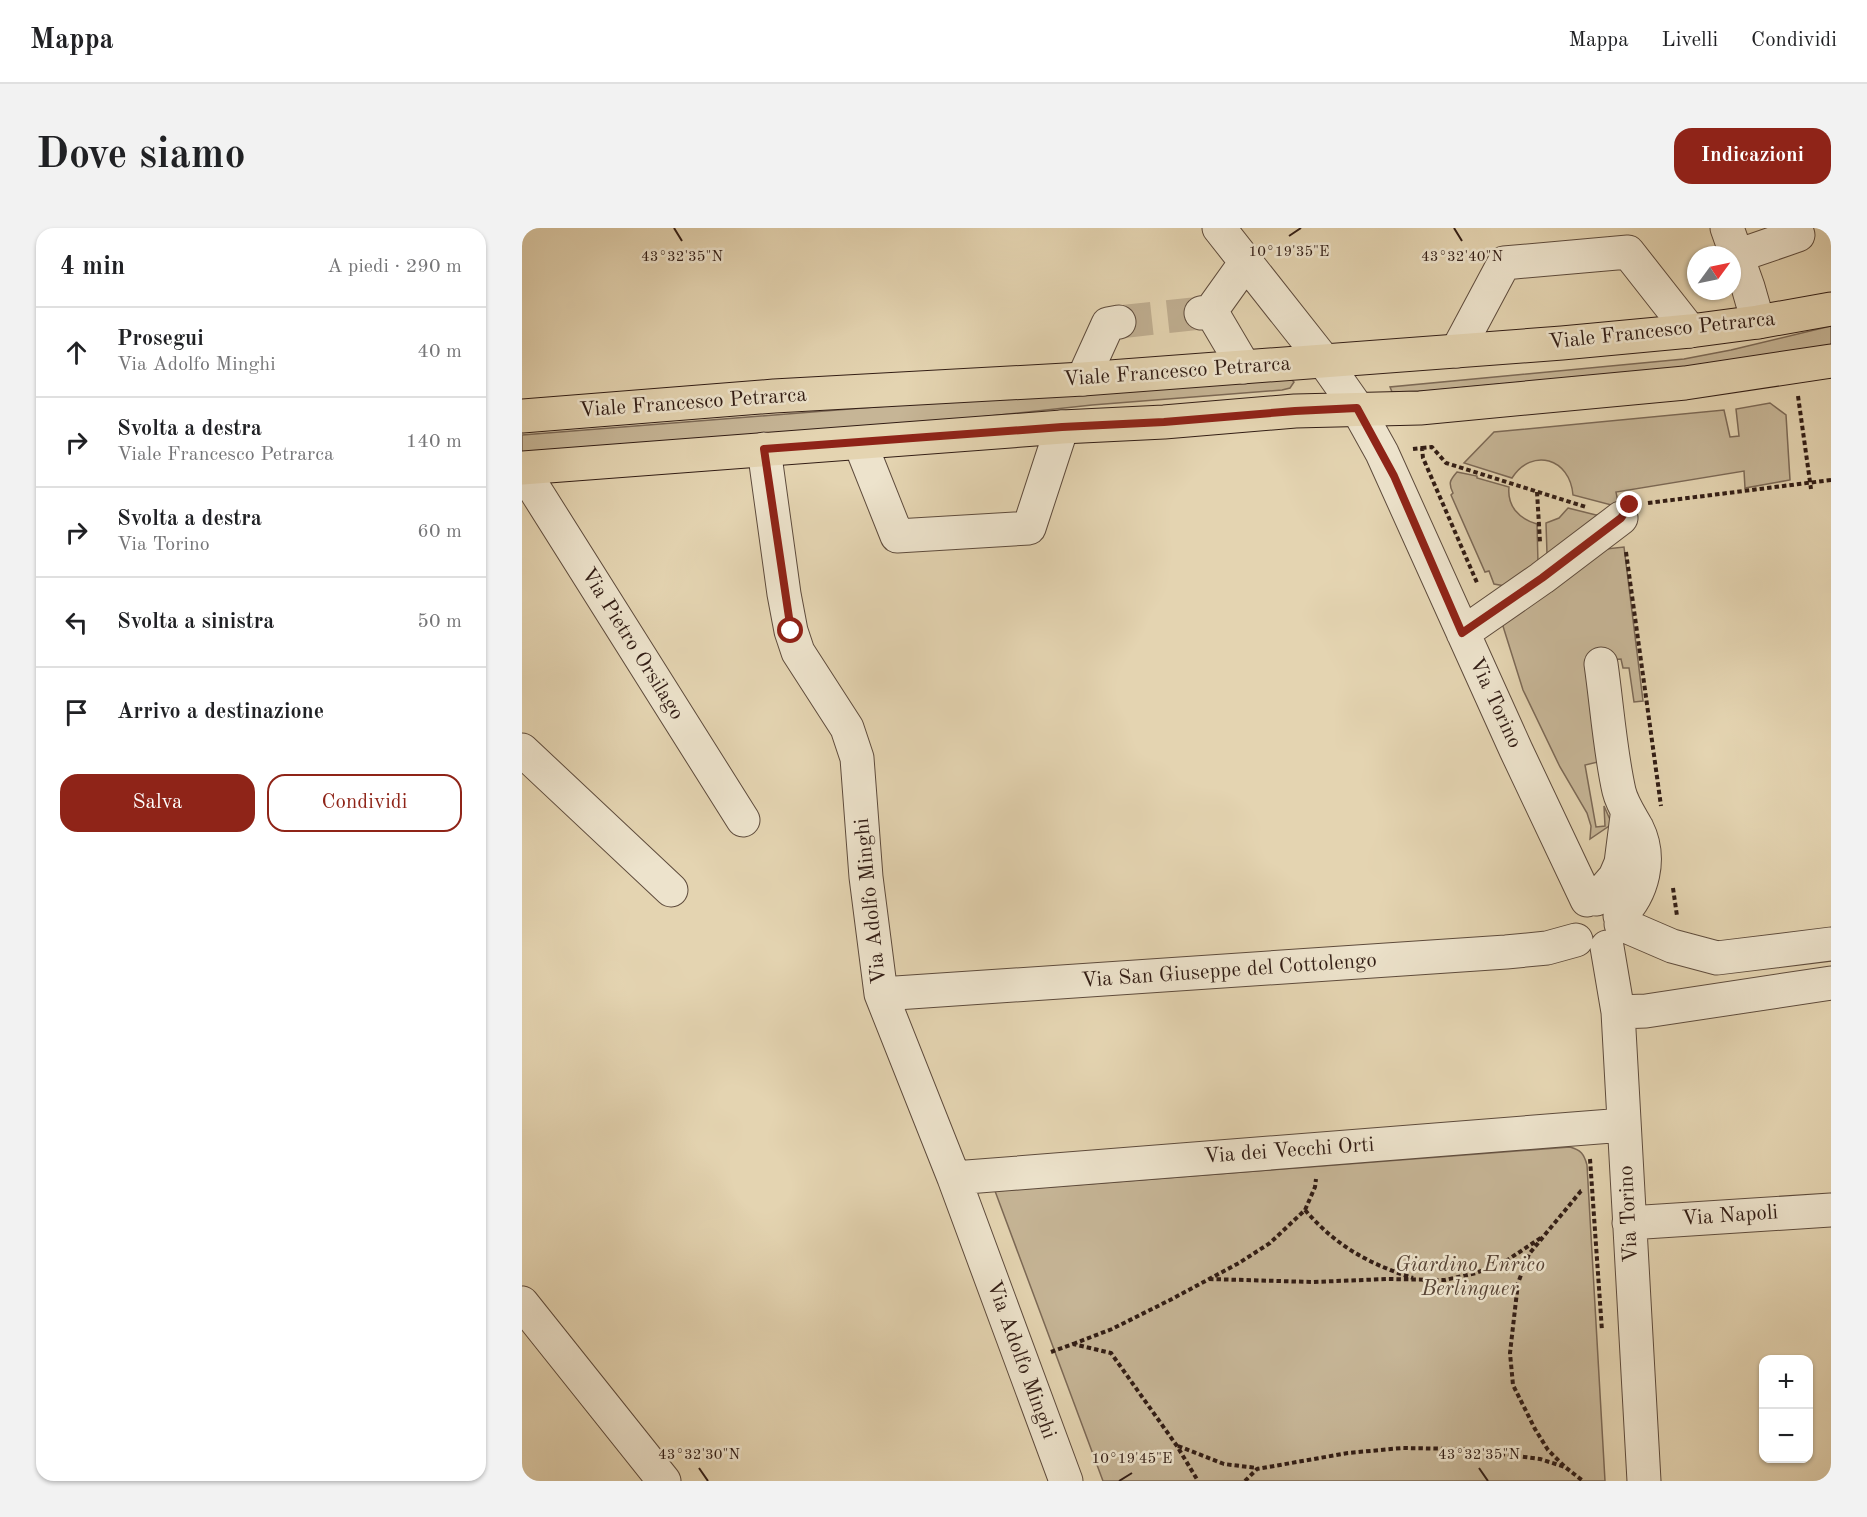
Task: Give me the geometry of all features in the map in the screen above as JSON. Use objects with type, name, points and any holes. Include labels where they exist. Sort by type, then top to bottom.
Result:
[{"type":"main road","name":"Viale Francesco Petrarca","points":[[522,416],[774,396],[1083,379],[1457,351],[1690,331],[1831,309]]},
{"type":"main road","points":[[522,468],[1295,411],[1420,408],[1685,383],[1831,362]]},
{"type":"street","name":"Via Torino","points":[[1219,228],[1324,361],[1357,408],[1394,476],[1462,633],[1572,867],[1606,918],[1618,1012],[1644,1481]]},
{"type":"street","points":[[1758,322],[1732,242],[1798,235],[1795,228]]},
{"type":"street","points":[[1457,351],[1504,262],[1628,252],[1690,331]]},
{"type":"street","points":[[1244,367],[1206,312],[1246,262]]},
{"type":"street","points":[[1083,379],[1108,324],[1119,322]]},
{"type":"street","points":[[860,443],[897,536],[1029,528],[1062,427]]},
{"type":"street","name":"Via Adolfo Minghi","points":[[764,449],[791,631],[798,652],[847,728],[857,758],[866,877],[881,994],[954,1178],[1066,1481]]},
{"type":"street","name":"Via Pietro Orsilago","points":[[522,468],[743,820]]},
{"type":"street","points":[[1462,633],[1542,578],[1621,518]]},
{"type":"street","points":[[1601,664],[1619,794],[1626,824],[1623,848],[1606,918],[1672,946],[1717,958],[1831,944]]},
{"type":"street","points":[[522,750],[671,890]]},
{"type":"street","points":[[1572,867],[1612,848],[1626,824]]},
{"type":"street","name":"Via San Giuseppe del Cottolengo","points":[[881,994],[1506,952],[1547,948],[1576,940],[1590,949],[1598,950],[1606,918]]},
{"type":"street","points":[[1618,1012],[1646,1011],[1831,983]]},
{"type":"street","name":"Via dei Vecchi Orti","points":[[954,1178],[1624,1125]]},
{"type":"street","name":"Via Napoli","points":[[1629,1223],[1831,1210]]},
{"type":"street","points":[[522,1303],[664,1481]]},
{"type":"path","points":[[1798,400],[1811,489]]},
{"type":"path","points":[[1422,448],[1432,447],[1446,463],[1621,518]]},
{"type":"path","points":[[1662,810],[1621,518],[1630,505],[1831,480]]},
{"type":"path","points":[[1538,492],[1542,578]]},
{"type":"path","points":[[1672,880],[1678,927],[1672,946]]},
{"type":"path","points":[[1568,1129],[1569,1142],[1583,1146],[1589,1153],[1591,1163],[1603,1339]]},
{"type":"path","points":[[1022,1364],[1112,1329],[1239,1263],[1270,1243],[1305,1210],[1315,1188],[1318,1167],[1317,1149]]},
{"type":"path","points":[[1583,1481],[1565,1467],[1548,1449],[1535,1429],[1513,1385],[1510,1353],[1518,1283],[1529,1254],[1584,1190]]},
{"type":"path","points":[[1305,1210],[1322,1230],[1344,1246],[1383,1268],[1420,1280]]},
{"type":"path","points":[[1209,1279],[1313,1282],[1387,1279],[1445,1280],[1476,1273],[1506,1261],[1542,1237]]},
{"type":"path","points":[[1073,1344],[1111,1353],[1177,1446],[1198,1481]]},
{"type":"path","points":[[1177,1446],[1224,1464],[1257,1468],[1348,1453],[1402,1448],[1463,1449],[1540,1459],[1565,1467]]},
{"type":"path","points":[[1245,1481],[1257,1468]]},
{"type":"green space","points":[[1831,326],[1831,346],[1686,367],[1426,391],[1392,392],[1390,387],[1684,359]]},
{"type":"green space","points":[[1290,378],[1294,382],[1290,388],[1282,390],[1092,405],[943,421],[522,454],[522,435],[900,405]]},
{"type":"green space","points":[[1770,403],[1786,415],[1790,480],[1745,488],[1744,471],[1616,492],[1619,507],[1573,495],[1565,472],[1558,465],[1549,461],[1530,462],[1520,468],[1512,478],[1464,463],[1494,432],[1724,410],[1730,437],[1739,436],[1736,409]]},
{"type":"green space","points":[[1457,472],[1509,487],[1512,506],[1525,519],[1537,524],[1538,563],[1505,586],[1494,584],[1489,571],[1485,572],[1451,495],[1453,493],[1450,482]]},
{"type":"green space","points":[[1568,508],[1596,515],[1601,514],[1547,554],[1546,523],[1559,518]]},
{"type":"green space","points":[[1624,547],[1643,701],[1634,702],[1629,668],[1623,668],[1621,659],[1585,662],[1598,762],[1585,765],[1596,827],[1605,826],[1604,806],[1612,824],[1590,839],[1591,826],[1587,813],[1560,767],[1523,690],[1502,623],[1588,551]]},
{"type":"green space","name":"Giardino Enrico Berlinguer","points":[[1570,1147],[1582,1153],[1587,1165],[1605,1481],[1103,1481],[995,1191]]},
{"type":"tunnel","points":[[1119,322],[1201,313]]},
{"type":"route","points":[[791,631],[764,449],[1357,408],[1394,476],[1462,633],[1542,578],[1621,518],[1630,505]]}]
